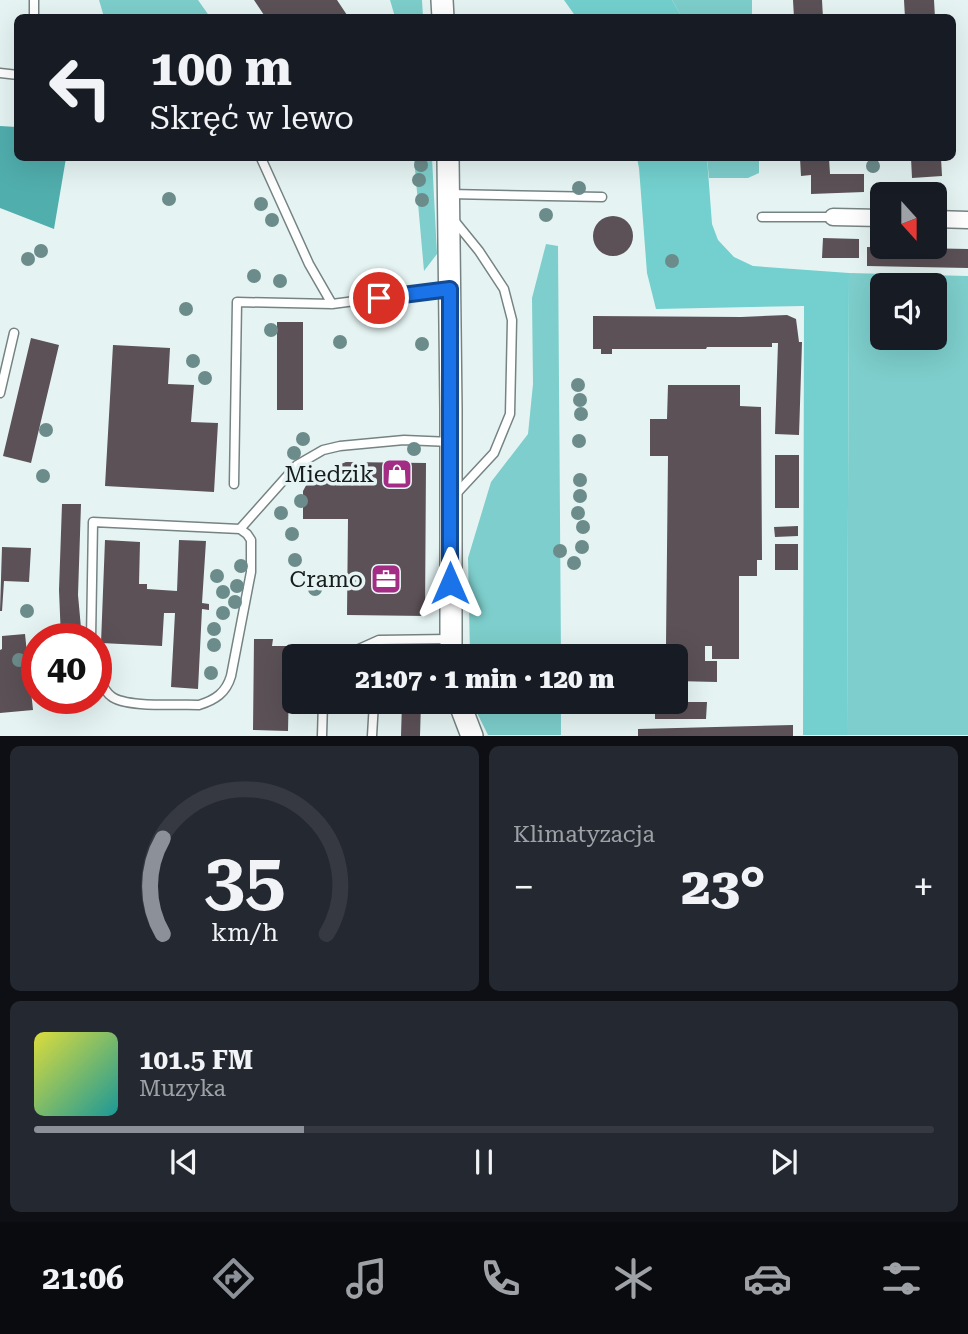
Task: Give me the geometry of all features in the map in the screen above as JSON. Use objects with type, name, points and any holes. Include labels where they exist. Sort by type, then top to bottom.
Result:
[{"type":"street","points":[[448,161],[450,644]]},
{"type":"street","points":[[833,217],[870,218]]},
{"type":"street","points":[[947,219],[968,220]]},
{"type":"street","points":[[463,714],[471,736]]},
{"type":"lane","points":[[262,161],[309,264],[332,304]]},
{"type":"lane","points":[[450,500],[494,453],[510,414],[512,320],[504,289],[449,204],[602,197]]},
{"type":"lane","points":[[762,217],[833,217]]},
{"type":"lane","points":[[234,484],[237,302],[332,304],[450,289]]},
{"type":"lane","points":[[0,393],[14,333]]},
{"type":"lane","points":[[240,529],[297,464],[323,450],[404,440],[451,442]]},
{"type":"lane","points":[[91,623],[93,522],[240,529],[251,540],[251,572],[228,687],[210,702],[199,705],[128,703],[112,697]]},
{"type":"lane","points":[[379,640],[379,644]]},
{"type":"lane","points":[[370,644],[379,640],[420,644]]},
{"type":"lane","points":[[322,736],[323,714]]},
{"type":"lane","points":[[372,736],[373,714]]},
{"type":"shaded area","points":[[99,0],[198,0],[208,14],[103,14]]},
{"type":"shaded area","points":[[390,0],[422,0],[423,14],[394,14]]},
{"type":"shaded area","points":[[564,0],[672,0],[680,14],[574,14]]},
{"type":"shaded area","points":[[672,0],[752,0],[752,14],[680,14]]},
{"type":"shaded area","points":[[0,126],[14,127],[14,161],[65,161],[54,229],[0,208]]},
{"type":"shaded area","points":[[414,161],[432,161],[437,254],[424,271]]},
{"type":"shaded area","points":[[638,161],[707,161],[712,224],[718,240],[734,257],[753,266],[849,273],[847,735],[803,735],[804,306],[656,309],[647,273]]},
{"type":"shaded area","points":[[707,161],[759,161],[759,173],[748,178],[709,178]]},
{"type":"shaded area","points":[[546,244],[558,246],[561,644],[470,644],[468,558],[491,482],[528,434],[533,384],[532,298]]},
{"type":"shaded area","points":[[849,273],[870,274],[870,350],[947,350],[947,275],[968,276],[968,735],[847,735]]},
{"type":"shaded area","points":[[478,714],[561,714],[561,735],[488,735]]},
{"type":"building","points":[[254,0],[337,0],[346,14],[263,14]]},
{"type":"building","points":[[793,0],[822,0],[823,14],[794,14]]},
{"type":"building","points":[[904,0],[934,0],[935,14],[905,14]]},
{"type":"building","points":[[800,161],[829,161],[830,174],[864,174],[864,192],[811,194],[811,175],[801,176]]},
{"type":"building","points":[[911,161],[941,161],[942,176],[912,178]]},
{"type":"building","points":[[613,216],[627,222],[633,236],[627,250],[613,256],[599,250],[593,236],[599,222]]},
{"type":"building","points":[[823,238],[859,239],[859,258],[822,258]]},
{"type":"building","points":[[867,247],[870,247],[870,259],[947,259],[947,249],[968,249],[968,268],[867,266]]},
{"type":"building","points":[[787,315],[796,319],[799,342],[802,342],[799,435],[775,434],[778,343],[772,343],[772,347],[612,349],[612,354],[601,354],[601,349],[593,349],[593,316]]},
{"type":"building","points":[[277,322],[303,322],[303,410],[277,410]]},
{"type":"building","points":[[31,338],[59,345],[31,463],[3,456]]},
{"type":"building","points":[[113,345],[170,348],[168,384],[194,385],[191,422],[218,423],[214,492],[105,486]]},
{"type":"building","points":[[668,385],[740,385],[740,406],[761,407],[762,560],[757,560],[757,576],[739,576],[739,659],[712,659],[712,646],[705,646],[705,661],[717,661],[717,682],[688,681],[688,644],[666,644],[668,456],[650,456],[650,419],[667,419]]},
{"type":"building","points":[[775,455],[799,455],[799,508],[775,508]]},
{"type":"building","points":[[346,462],[426,463],[425,616],[347,615],[348,519],[303,519],[303,491],[309,480]]},
{"type":"building","points":[[62,504],[81,504],[78,595],[81,623],[60,623]]},
{"type":"building","points":[[798,526],[798,536],[775,537],[774,527]]},
{"type":"building","points":[[105,540],[140,542],[139,584],[147,584],[147,589],[177,591],[179,540],[206,541],[202,603],[209,604],[209,610],[202,609],[198,689],[171,687],[175,613],[164,613],[162,646],[112,644],[112,623],[102,623]]},
{"type":"building","points":[[775,544],[798,544],[798,570],[775,570]]},
{"type":"building","points":[[2,547],[31,548],[29,582],[4,581],[0,611]]},
{"type":"building","points":[[21,634],[21,711],[0,713],[2,636]]},
{"type":"building","points":[[254,639],[273,639],[272,646],[282,646],[282,714],[288,714],[288,731],[253,730]]},
{"type":"building","points":[[688,702],[707,702],[706,719],[655,719],[655,714],[688,714]]},
{"type":"building","points":[[402,714],[421,714],[420,736],[401,736]]},
{"type":"building","points":[[793,725],[793,736],[638,736],[638,729]]},
{"type":"place","name":"Miedzik","points":[[397,474]]},
{"type":"place","name":"Cramo","points":[[386,579]]},
{"type":"route","points":[[379,298],[450,289],[450,583]]}]
